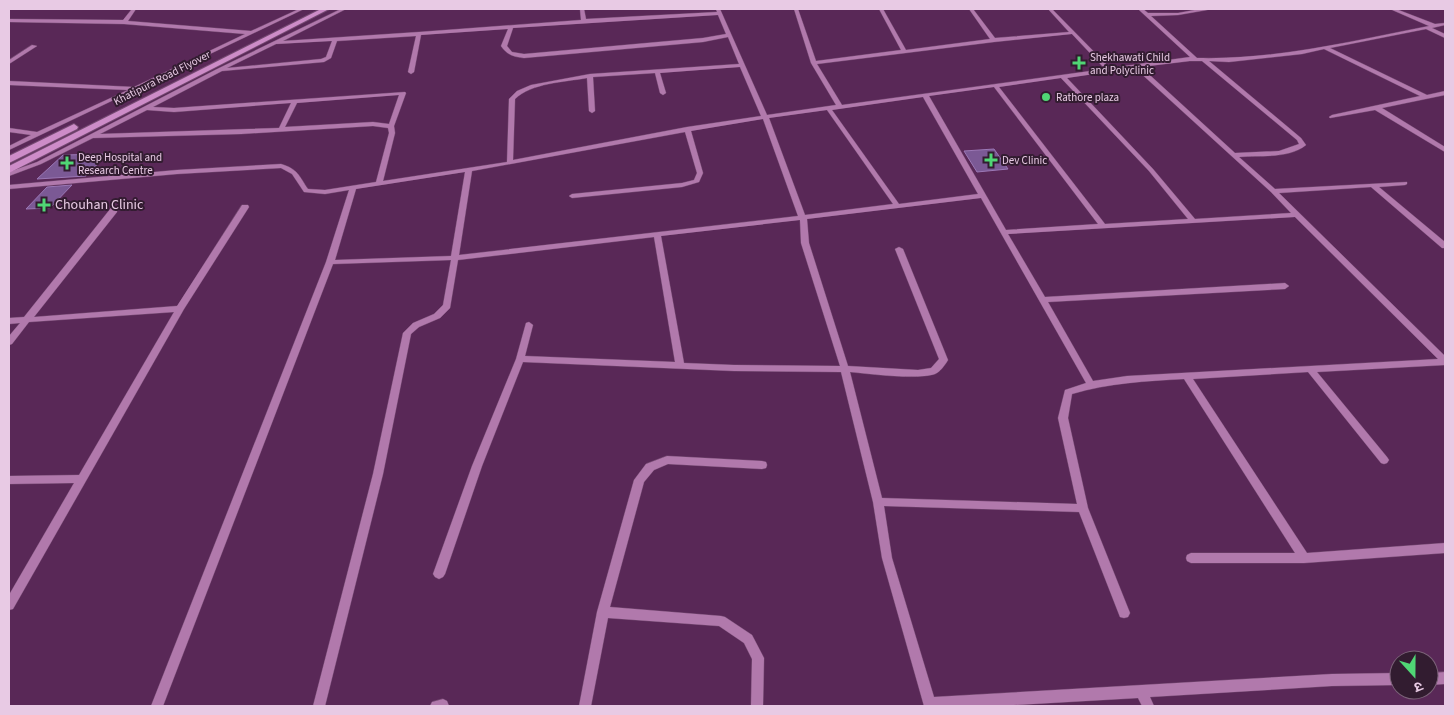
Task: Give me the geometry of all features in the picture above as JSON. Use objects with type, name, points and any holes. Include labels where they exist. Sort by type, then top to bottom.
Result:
[{"type":"main road","name":"Khatipura Road Flyover","points":[[10,168],[312,9]]},
{"type":"main road","name":"Khatipura Road Flyover","points":[[10,168],[326,9]]},
{"type":"street","points":[[124,22],[134,9]]},
{"type":"street","points":[[9,148],[302,9]]},
{"type":"street","points":[[10,168],[40,163],[219,70],[344,9]]},
{"type":"street","points":[[582,9],[584,20]]},
{"type":"street","points":[[796,9],[814,63],[840,106]]},
{"type":"street","points":[[881,9],[905,52]]},
{"type":"street","points":[[971,9],[994,40]]},
{"type":"street","points":[[1050,9],[1108,70]]},
{"type":"street","points":[[1140,9],[1299,139],[1303,146],[1296,150],[1233,155]]},
{"type":"street","points":[[1147,14],[1178,14],[1206,9]]},
{"type":"street","points":[[1392,9],[1436,26]]},
{"type":"street","points":[[273,43],[719,11],[765,117],[803,218],[805,243],[846,368],[878,502],[887,558],[930,705],[1332,680],[1389,679]]},
{"type":"street","points":[[9,22],[124,22],[252,33]]},
{"type":"street","points":[[9,187],[177,172],[281,166],[290,168],[297,174],[306,191],[325,192],[469,170],[687,129],[765,117],[1136,66],[1199,59],[1246,59],[1323,47],[1445,24]]},
{"type":"street","points":[[511,27],[504,46],[512,55],[524,56],[703,40],[729,35]]},
{"type":"street","points":[[1427,28],[1445,36]]},
{"type":"street","points":[[814,63],[1071,32]]},
{"type":"street","points":[[411,72],[419,34]]},
{"type":"street","points":[[219,70],[322,61],[328,58],[334,40]]},
{"type":"street","points":[[9,62],[34,46]]},
{"type":"street","points":[[1323,47],[1426,96]]},
{"type":"street","points":[[510,162],[512,99],[519,92],[533,86],[590,76],[742,65]]},
{"type":"street","points":[[1136,66],[1273,191],[1445,361]]},
{"type":"street","points":[[657,71],[663,93]]},
{"type":"street","points":[[590,76],[592,111]]},
{"type":"street","points":[[1062,76],[1151,170],[1193,221]]},
{"type":"street","points":[[9,83],[135,88]]},
{"type":"street","points":[[995,85],[1102,225]]},
{"type":"street","points":[[148,108],[174,110],[403,93],[391,126],[392,134],[379,183]]},
{"type":"street","points":[[1332,117],[1445,93]]},
{"type":"street","points":[[925,95],[1091,385]]},
{"type":"street","points":[[281,130],[295,102]]},
{"type":"street","points":[[828,108],[898,207]]},
{"type":"street","points":[[1376,108],[1445,150]]},
{"type":"street","points":[[92,136],[281,130],[373,124],[391,126]]},
{"type":"street","points":[[572,196],[682,185],[697,181],[700,174],[687,129]]},
{"type":"street","points":[[9,130],[37,134]]},
{"type":"street","points":[[319,706],[359,555],[394,404],[407,333],[412,326],[440,315],[447,306],[469,170]]},
{"type":"street","points":[[1273,191],[1406,183]]},
{"type":"street","points":[[1374,186],[1445,246]]},
{"type":"street","points":[[157,706],[330,262],[353,187]]},
{"type":"street","points":[[330,262],[456,258],[982,196]]},
{"type":"street","points":[[9,605],[180,310],[246,207]]},
{"type":"street","points":[[9,342],[114,210]]},
{"type":"street","points":[[1003,232],[1298,215]]},
{"type":"street","points":[[657,234],[680,365]]},
{"type":"street","points":[[520,359],[734,368],[846,368],[918,373],[934,370],[944,360],[899,249]]},
{"type":"street","points":[[1042,300],[1285,286]]},
{"type":"street","points":[[9,321],[180,310]]},
{"type":"street","points":[[439,574],[477,466],[520,359],[529,325]]},
{"type":"street","points":[[1124,613],[1083,508],[1062,418],[1068,392],[1091,385],[1127,379],[1445,361]]},
{"type":"street","points":[[1310,369],[1384,460]]},
{"type":"street","points":[[1187,376],[1304,558]]},
{"type":"street","points":[[585,706],[603,612],[639,480],[650,467],[667,460],[762,464]]},
{"type":"street","points":[[9,480],[82,479]]},
{"type":"street","points":[[878,502],[1083,508]]},
{"type":"street","points":[[1192,558],[1304,558],[1445,548]]},
{"type":"street","points":[[603,612],[720,621],[748,639],[758,658],[758,706]]},
{"type":"street","points":[[1141,691],[1148,706]]},
{"type":"building","points":[[994,149],[1008,169],[977,172],[964,151]]},
{"type":"building","points":[[107,154],[86,176],[37,179],[63,155]]},
{"type":"building","points":[[72,185],[50,208],[26,209],[47,187]]},
{"type":"place","name":"Shekhawati Child and Polyclinic","points":[[1079,63]]},
{"type":"place","name":"Rathore plaza","points":[[1046,97]]},
{"type":"place","name":"Dev Clinic","points":[[991,160]]},
{"type":"place","name":"Deep Hospital and Research Centre","points":[[67,163]]},
{"type":"place","name":"Chouhan Clinic","points":[[44,205]]}]
